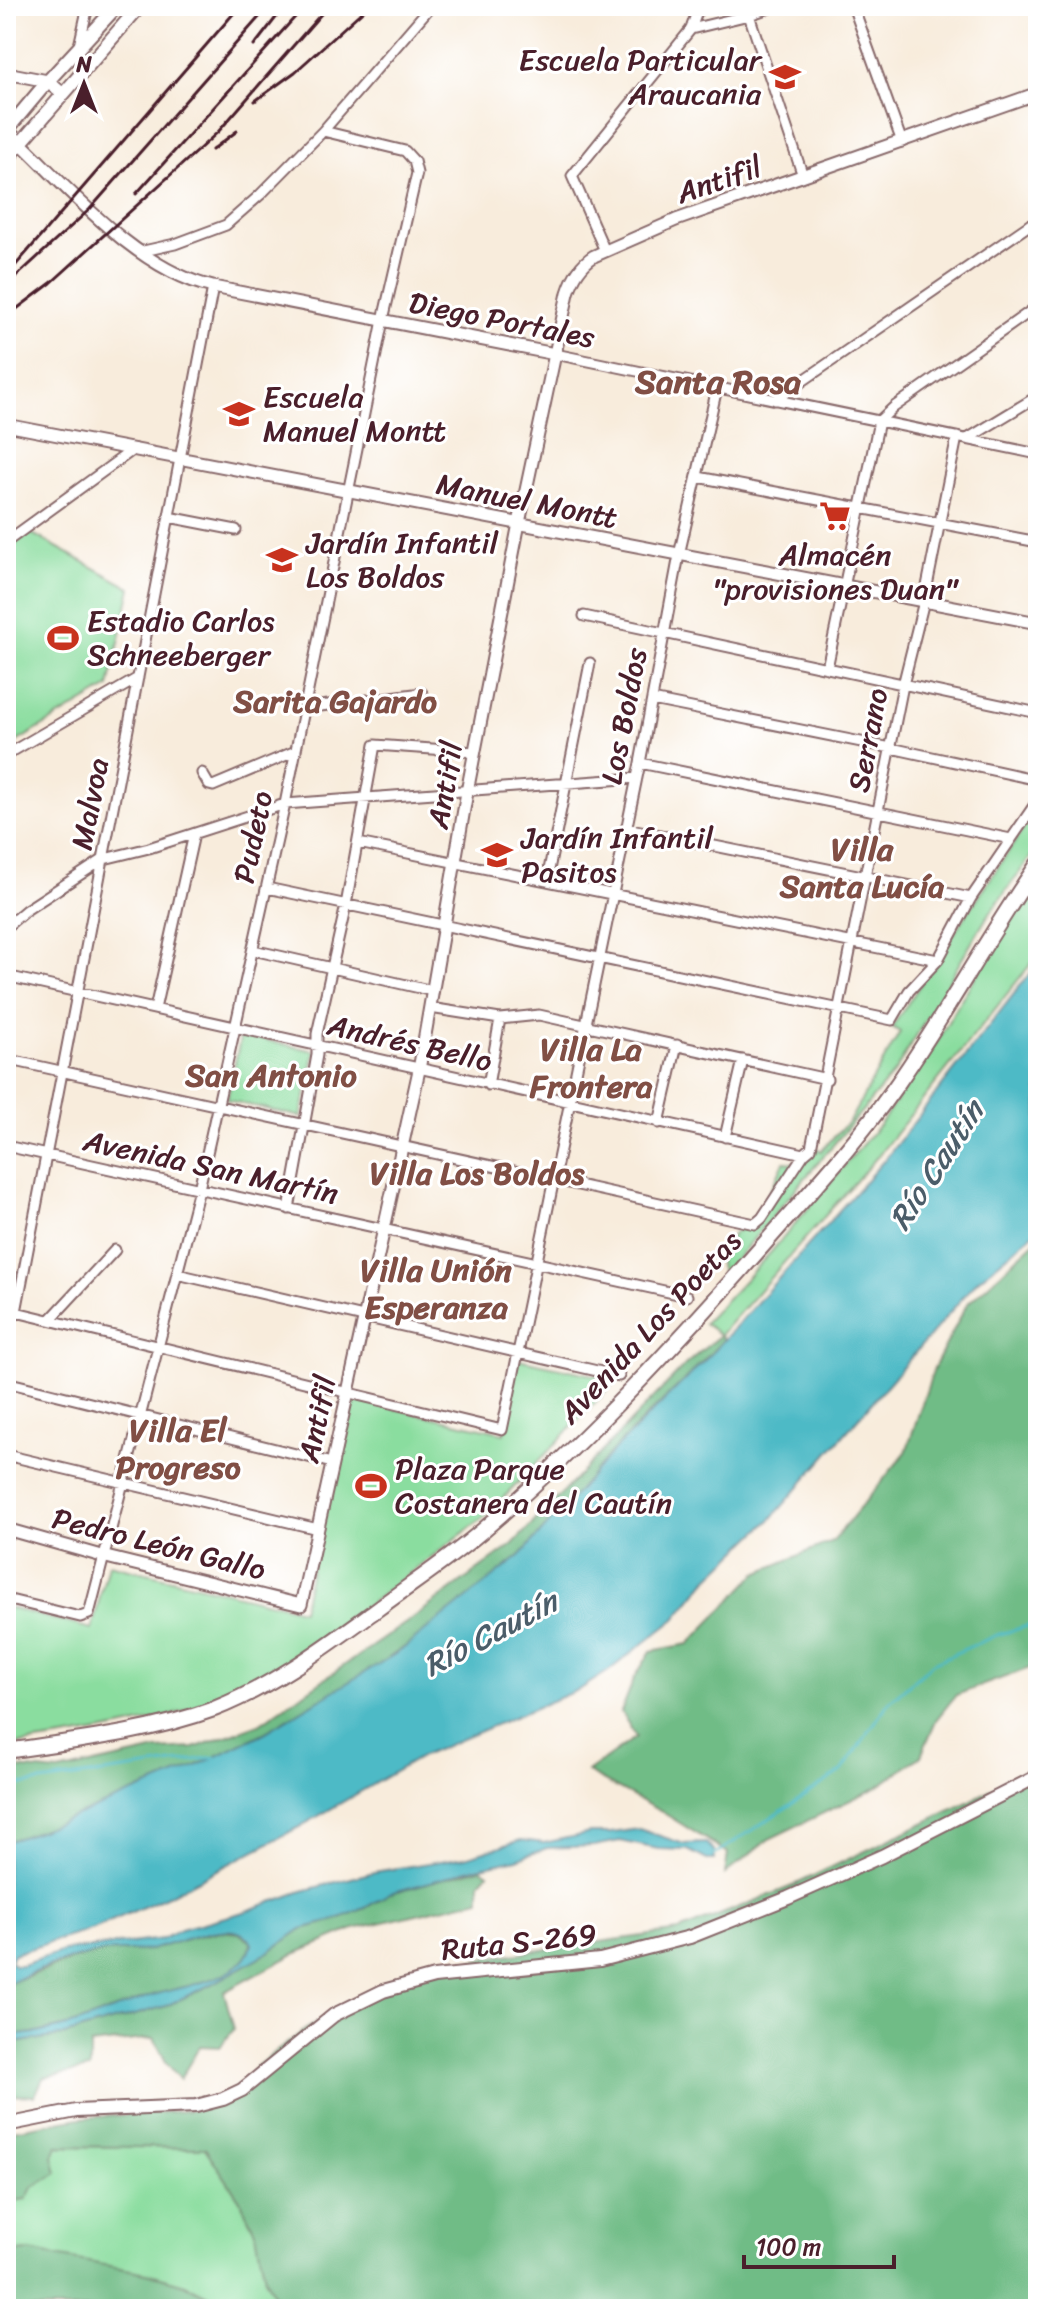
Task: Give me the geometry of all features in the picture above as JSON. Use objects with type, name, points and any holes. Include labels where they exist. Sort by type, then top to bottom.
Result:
[{"type":"main road","points":[[7,131],[117,6]]},
{"type":"main road","points":[[6,160],[140,6]]},
{"type":"main road","name":"Avenida Los Poetas","points":[[6,1751],[161,1724],[214,1709],[268,1683],[315,1654],[488,1526],[554,1466],[694,1323],[848,1147],[892,1092],[1038,864]]},
{"type":"main road","name":"Ruta S-269","points":[[6,2125],[76,2111],[196,2106],[223,2099],[242,2090],[334,2015],[383,1991],[434,1977],[600,1960],[690,1937],[882,1856],[1038,1776]]},
{"type":"street","points":[[79,49],[88,6]]},
{"type":"street","points":[[139,252],[175,244],[226,225],[323,131],[431,6]]},
{"type":"street","points":[[605,251],[572,176],[691,29],[699,6]]},
{"type":"street","points":[[691,29],[775,6]]},
{"type":"street","points":[[853,6],[902,142]]},
{"type":"street","points":[[749,15],[803,176]]},
{"type":"street","points":[[6,73],[48,81],[63,94]]},
{"type":"street","name":"Antifil","points":[[301,1605],[419,1070],[467,792],[519,523],[574,277],[588,260],[676,220],[1038,93]]},
{"type":"street","name":"Diego Portales","points":[[7,131],[139,252],[181,278],[1038,454]]},
{"type":"street","name":"Pudeto","points":[[6,1599],[80,1617],[89,1614],[199,1189],[267,888],[416,167],[411,155],[405,151],[323,131]]},
{"type":"street","points":[[775,400],[1038,219]]},
{"type":"street","name":"Malvoa","points":[[6,1327],[16,1312],[213,287]]},
{"type":"street","points":[[827,668],[879,421],[894,407],[1038,306]]},
{"type":"street","name":"Los Boldos","points":[[348,1393],[502,1430],[637,778],[679,555],[717,388]]},
{"type":"street","points":[[962,438],[1038,396]]},
{"type":"street","name":"Manuel Montt","points":[[6,425],[1038,623]]},
{"type":"street","name":"Serrano","points":[[554,1179],[755,1224],[811,1148],[903,685],[939,523],[962,438]]},
{"type":"street","points":[[6,542],[134,449]]},
{"type":"street","points":[[698,477],[1038,542]]},
{"type":"street","points":[[169,517],[236,530]]},
{"type":"street","points":[[584,616],[1038,713]]},
{"type":"street","points":[[547,880],[590,663]]},
{"type":"street","points":[[6,755],[138,678]]},
{"type":"street","points":[[305,708],[422,693]]},
{"type":"street","points":[[652,700],[1038,780]]},
{"type":"street","points":[[289,1209],[318,1047],[317,1034],[346,905],[375,745],[475,752]]},
{"type":"street","points":[[202,773],[208,784],[213,786],[296,751]]},
{"type":"street","points":[[640,763],[1011,839]]},
{"type":"street","points":[[6,927],[26,910],[104,859],[285,804],[637,778]]},
{"type":"street","points":[[267,888],[892,1020],[909,991],[938,960],[971,898],[1038,800]]},
{"type":"street","points":[[626,828],[971,898]]},
{"type":"street","points":[[155,1009],[194,834]]},
{"type":"street","points":[[358,843],[938,960]]},
{"type":"street","points":[[253,950],[433,991]]},
{"type":"street","name":"Andrés Bello","points":[[6,976],[804,1154]]},
{"type":"street","points":[[430,1008],[500,1019],[539,1015],[827,1079]]},
{"type":"street","points":[[488,1085],[500,1019]]},
{"type":"street","points":[[659,1123],[677,1045]]},
{"type":"street","points":[[6,1059],[554,1179]]},
{"type":"street","points":[[725,1137],[743,1060]]},
{"type":"street","name":"Avenida San Martín","points":[[6,1146],[687,1296]]},
{"type":"street","points":[[50,1320],[115,1250]]},
{"type":"street","points":[[177,1274],[619,1376]]},
{"type":"street","points":[[16,1312],[348,1393]]},
{"type":"street","points":[[6,1382],[332,1463]]},
{"type":"street","points":[[6,1455],[318,1529]]},
{"type":"street","name":"Pedro León Gallo","points":[[6,1529],[301,1605]]},
{"type":"green space","name":"Estadio Carlos Schneeberger","points":[[31,533],[131,588],[109,687],[6,748],[6,549]]},
{"type":"green space","points":[[1038,807],[1038,847],[987,917],[894,1073],[723,1275],[717,1257],[734,1233],[758,1217],[784,1162],[803,1162],[816,1148],[821,1151],[850,1120],[900,1032],[892,1027]]},
{"type":"green space","points":[[1038,886],[1038,955],[877,1157],[720,1335],[704,1323],[771,1252],[880,1124],[937,1042],[1014,917]]},
{"type":"green space","points":[[241,1035],[315,1051],[301,1117],[227,1100]]},
{"type":"green space","points":[[1038,1239],[1038,1665],[956,1695],[936,1720],[921,1756],[876,1788],[769,1839],[725,1874],[728,1853],[662,1812],[587,1772],[636,1737],[621,1712],[634,1679],[651,1651],[689,1644],[757,1573],[833,1541],[906,1452],[934,1368],[967,1304]]},
{"type":"green space","points":[[720,1335],[724,1339],[613,1451],[534,1543],[464,1603],[405,1647],[343,1688],[212,1759],[76,1818],[6,1842],[6,1767],[59,1772],[157,1750],[194,1748],[259,1724],[413,1618],[512,1545],[686,1364]]},
{"type":"green space","points":[[518,1359],[617,1380],[487,1515],[307,1654],[249,1686],[182,1712],[113,1730],[6,1746],[6,1607],[92,1629],[108,1564],[302,1610],[350,1399],[504,1433]]},
{"type":"green space","points":[[1038,1764],[1038,2309],[281,2309],[265,2278],[256,2233],[240,2200],[205,2148],[57,2146],[53,2156],[57,2173],[32,2188],[26,2199],[6,2202],[6,2131],[80,2118],[195,2110],[233,2095],[257,2066],[306,2029],[365,1996],[410,1979],[485,1958],[679,1931],[790,1887],[970,1801]]},
{"type":"green space","points":[[481,1868],[488,1873],[480,1882],[480,1899],[354,1929],[292,1955],[224,1992],[234,2029],[220,2047],[200,2046],[180,2079],[166,2062],[154,2038],[90,2045],[90,2069],[43,2078],[35,2096],[6,2095],[6,2044],[61,2036],[166,2006],[269,1952],[302,1929],[365,1908],[390,1893]]},
{"type":"green space","points":[[221,1931],[239,1933],[251,1942],[248,1955],[226,1973],[61,2028],[6,2035],[6,1984],[81,1957],[124,1949],[150,1950]]},
{"type":"green space","points":[[57,2146],[205,2148],[240,2200],[256,2233],[265,2278],[281,2309],[235,2309],[185,2284],[29,2251],[6,2253],[6,2203],[32,2188]]},
{"type":"green space","points":[[29,2251],[147,2273],[185,2284],[235,2309],[6,2309],[6,2253]]},
{"type":"water","name":"Río Cautín","points":[[1038,963],[1038,1230],[978,1280],[772,1518],[705,1582],[675,1619],[582,1688],[422,1756],[301,1826],[166,1897],[93,1929],[13,1954],[10,1961],[14,1965],[22,1965],[63,1951],[163,1939],[181,1929],[244,1912],[302,1891],[374,1872],[465,1857],[521,1840],[544,1843],[590,1833],[639,1829],[684,1844],[706,1843],[714,1850],[715,1860],[707,1860],[688,1850],[658,1849],[620,1841],[594,1846],[547,1848],[390,1893],[365,1908],[302,1929],[269,1952],[166,2006],[61,2036],[6,2044],[6,2035],[60,2028],[147,1997],[223,1975],[246,1957],[252,1944],[244,1935],[219,1931],[149,1950],[106,1952],[76,1958],[6,1984],[6,1842],[186,1771],[264,1733],[400,1651],[521,1555],[615,1449],[712,1353],[886,1158]]},
{"type":"waterway","points":[[714,1855],[842,1771],[889,1702],[933,1663],[997,1635],[1038,1623]]},
{"type":"waterway","points":[[6,1787],[215,1757]]},
{"type":"railway","points":[[15,266],[240,6]]},
{"type":"railway","points":[[6,286],[90,209],[269,6]]},
{"type":"railway","points":[[254,46],[285,6]]},
{"type":"railway","points":[[136,194],[305,6]]},
{"type":"railway","points":[[6,317],[51,283],[218,132],[328,6]]},
{"type":"railway","points":[[255,101],[295,72],[368,6]]},
{"type":"railway","points":[[212,150],[237,131]]},
{"type":"place","name":"Escuela Particular Araucania","points":[[785,77]]},
{"type":"place","name":"Escuela Manuel Montt","points":[[239,414]]},
{"type":"place","name":"Almacén \"provisiones Duan\"","points":[[835,516]]},
{"type":"place","name":"Jardín Infantil Los Boldos","points":[[282,560]]},
{"type":"place","name":"Estadio Carlos Schneeberger","points":[[63,638]]},
{"type":"place","name":"Jardín Infantil Pasitos","points":[[497,855]]},
{"type":"place","name":"Plaza Parque Costanera del Cautín","points":[[371,1486]]},
{"type":"district","name":"Santa Rosa","points":[[718,381]]},
{"type":"district","name":"Sarita Gajardo","points":[[335,701]]},
{"type":"district","name":"Villa Santa Lucía","points":[[862,868]]},
{"type":"district","name":"Villa La Frontera","points":[[591,1068]]},
{"type":"district","name":"San Antonio","points":[[271,1075]]},
{"type":"district","name":"Villa Los Boldos","points":[[477,1173]]},
{"type":"district","name":"Villa Unión Esperanza","points":[[436,1288]]},
{"type":"district","name":"Villa El Progreso","points":[[178,1448]]}]
